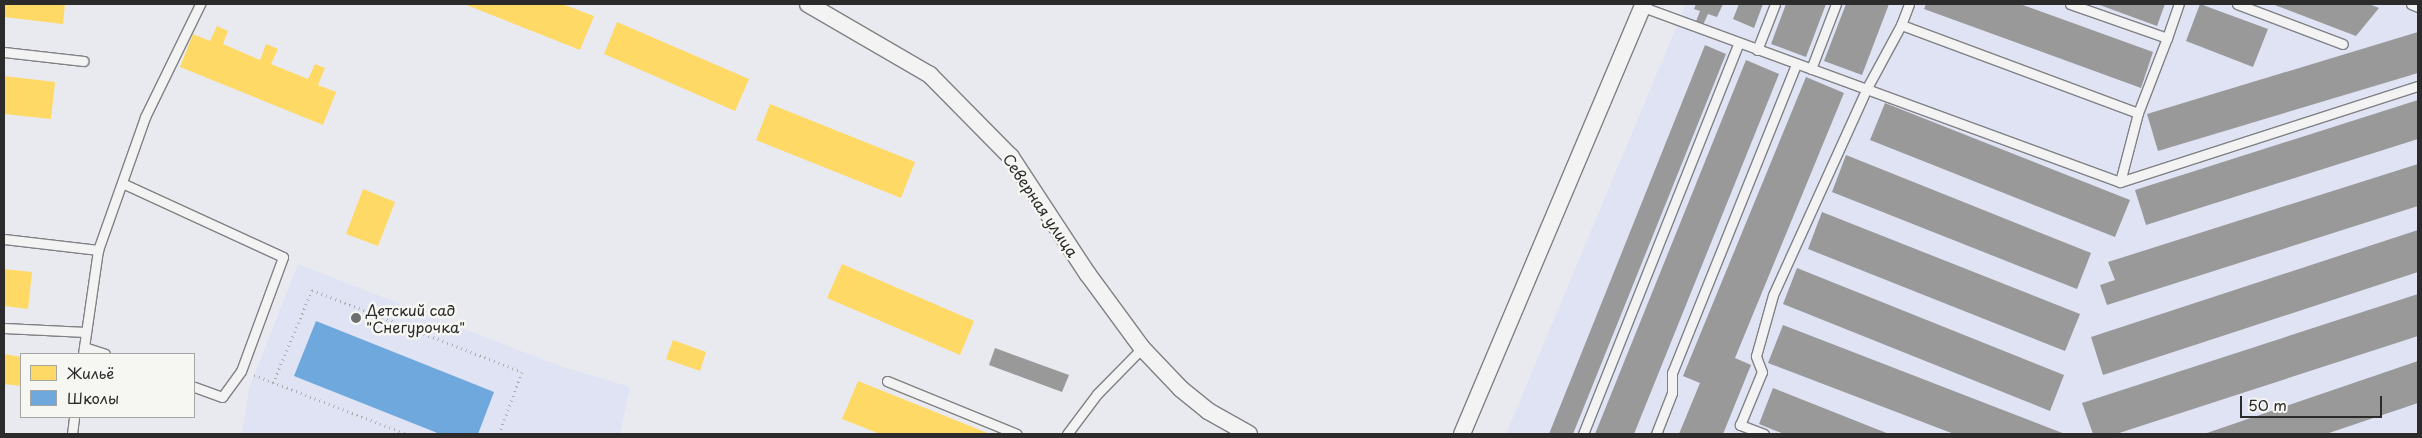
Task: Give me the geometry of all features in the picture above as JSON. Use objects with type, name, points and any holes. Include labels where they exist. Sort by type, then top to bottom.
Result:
[{"type":"street","name":"Северная улица","points":[[808,4],[930,75],[1011,157],[1087,273],[1142,348],[1181,389],[1208,411],[1249,434]]},
{"type":"street","points":[[1462,434],[1644,5]]},
{"type":"lane","points":[[100,353],[84,350],[98,250],[145,117],[200,4]]},
{"type":"lane","points":[[1757,50],[1775,4]]},
{"type":"lane","points":[[1812,69],[1836,4]]},
{"type":"lane","points":[[1764,434],[1740,425],[1762,372],[1756,356],[1773,295],[1867,88],[1901,25],[1909,4]]},
{"type":"lane","points":[[2070,4],[2167,38]]},
{"type":"lane","points":[[2120,182],[2138,113],[2179,4]]},
{"type":"lane","points":[[2237,4],[2343,44]]},
{"type":"lane","points":[[2411,4],[2418,6]]},
{"type":"lane","points":[[1644,5],[1738,44],[1867,88],[2120,182],[2418,86]]},
{"type":"lane","points":[[1901,25],[2138,113]]},
{"type":"lane","points":[[1583,434],[1738,44]]},
{"type":"lane","points":[[4,52],[83,61]]},
{"type":"lane","points":[[1656,434],[1672,393],[1672,372],[1796,64]]},
{"type":"lane","points":[[122,183],[283,257],[241,371],[222,397],[195,386]]},
{"type":"lane","points":[[4,239],[98,250]]},
{"type":"lane","points":[[4,328],[86,332]]},
{"type":"lane","points":[[1067,434],[1097,394],[1142,348]]},
{"type":"lane","points":[[887,381],[1017,434]]},
{"type":"lane","points":[[72,434],[74,418]]},
{"type":"path","points":[[273,383],[312,290],[522,372],[499,434]]},
{"type":"path","points":[[241,371],[407,434]]},
{"type":"shaded area","points":[[1686,4],[2418,4],[2418,434],[1506,434]]},
{"type":"shaded area","name":"Детский сад \"Снегурочка\"","points":[[298,264],[557,365],[630,387],[620,434],[242,434],[249,389]]},
{"type":"building: Жильё","points":[[4,4],[65,4],[63,24],[4,17]]},
{"type":"building: Жильё","points":[[464,4],[562,4],[594,16],[580,50]]},
{"type":"building: Жильё","points":[[617,22],[749,79],[735,111],[604,54]]},
{"type":"building: Жильё","points":[[217,26],[228,31],[223,44],[260,60],[266,44],[278,49],[271,64],[308,79],[315,64],[325,68],[318,85],[336,92],[323,125],[180,67],[193,34],[210,41]]},
{"type":"building: Жильё","points":[[4,76],[55,82],[51,119],[4,114]]},
{"type":"building: Жильё","points":[[770,104],[915,162],[901,198],[756,140]]},
{"type":"building: Жильё","points":[[363,189],[395,202],[378,246],[346,234]]},
{"type":"building: Жильё","points":[[842,264],[974,321],[960,355],[827,298]]},
{"type":"building: Жильё","points":[[4,269],[32,272],[28,309],[4,306]]},
{"type":"building: Жильё","points":[[673,340],[706,352],[700,371],[666,359]]},
{"type":"building: Жильё","points":[[4,354],[20,357],[20,386],[4,384]]},
{"type":"building: Жильё","points":[[858,381],[990,434],[880,434],[842,419]]},
{"type":"building: Школы","points":[[316,321],[494,392],[478,434],[440,434],[294,376]]},
{"type":"building: Промзона","points":[[1696,4],[1723,4],[1717,17],[1708,14],[1702,27],[1695,24],[1700,11],[1694,9]]},
{"type":"building: Промзона","points":[[1739,4],[1763,4],[1754,28],[1733,19]]},
{"type":"building: Промзона","points":[[1786,4],[1826,4],[1806,57],[1771,44]]},
{"type":"building: Промзона","points":[[1846,4],[1889,4],[1862,75],[1824,61]]},
{"type":"building: Промзона","points":[[1926,4],[2020,4],[2153,52],[2141,88],[1924,9]]},
{"type":"building: Промзона","points":[[2097,4],[2165,4],[2157,26]]},
{"type":"building: Промзона","points":[[2200,4],[2268,29],[2253,67],[2186,41]]},
{"type":"building: Промзона","points":[[2272,4],[2369,4],[2379,8],[2356,36]]},
{"type":"building: Промзона","points":[[2418,32],[2418,73],[2158,151],[2147,114]]},
{"type":"building: Промзона","points":[[1705,45],[1726,54],[1573,434],[1549,434]]},
{"type":"building: Промзона","points":[[1746,60],[1779,74],[1634,434],[1595,434]]},
{"type":"building: Промзона","points":[[1806,77],[1844,93],[1735,358],[1751,365],[1723,434],[1679,434],[1700,383],[1683,376]]},
{"type":"building: Промзона","points":[[2418,100],[2418,139],[2146,225],[2135,190]]},
{"type":"building: Промзона","points":[[1885,103],[2130,200],[2115,237],[1870,140]]},
{"type":"building: Промзона","points":[[1846,155],[2091,253],[2077,289],[1832,192]]},
{"type":"building: Промзона","points":[[2418,164],[2418,206],[2107,305],[2100,285],[2115,280],[2108,262]]},
{"type":"building: Промзона","points":[[1822,212],[2080,314],[2065,351],[1808,249]]},
{"type":"building: Промзона","points":[[2418,230],[2418,272],[2103,375],[2091,337]]},
{"type":"building: Промзона","points":[[1797,268],[2064,375],[2050,411],[1783,304]]},
{"type":"building: Промзона","points":[[2418,294],[2418,336],[2116,434],[2093,434],[2082,403]]},
{"type":"building: Промзона","points":[[1783,325],[2065,434],[1954,434],[1768,363]]},
{"type":"building: Промзона","points":[[995,348],[1069,375],[1062,392],[989,365]]},
{"type":"building: Промзона","points":[[2418,361],[2418,403],[2326,434],[2204,434]]},
{"type":"building: Промзона","points":[[1773,388],[1889,434],[1784,434],[1759,424]]},
{"type":"place","name":"Детский сад \"Снегурочка\"","points":[[356,318]]}]
